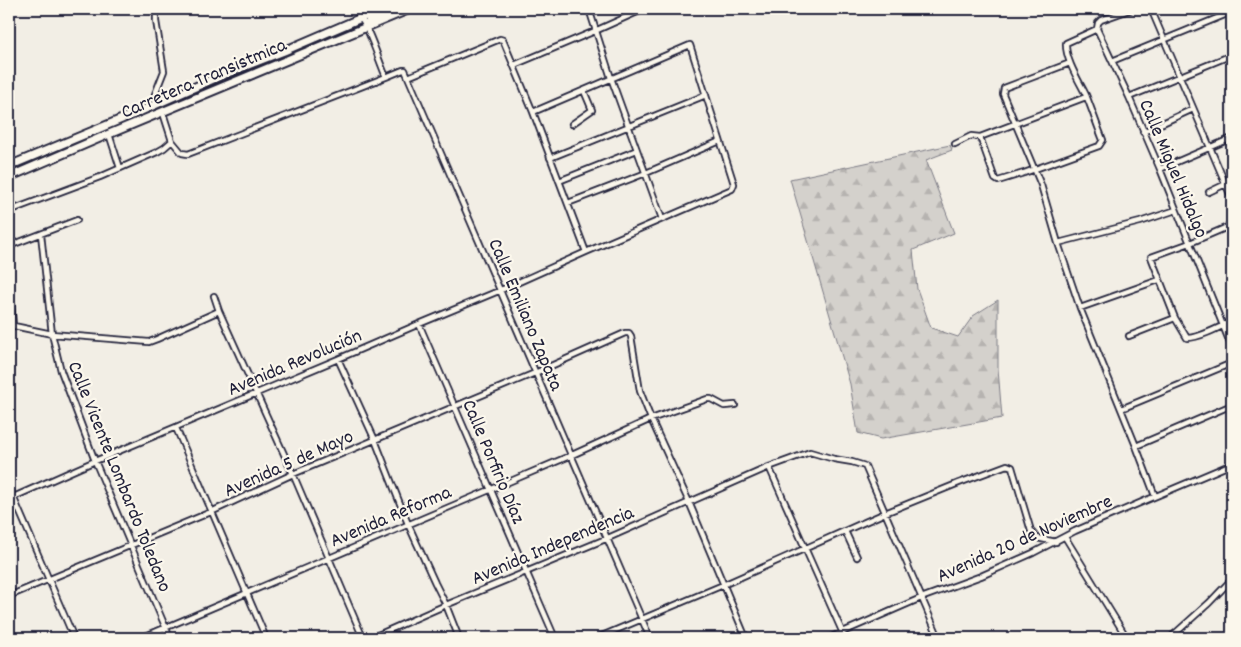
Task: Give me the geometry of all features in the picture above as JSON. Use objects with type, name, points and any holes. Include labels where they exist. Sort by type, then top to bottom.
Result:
[{"type":"main road","name":"Carretera Transistmica","points":[[9,166],[382,9]]},
{"type":"main road","points":[[365,28],[371,19],[392,9]]},
{"type":"main road","name":"Carretera Transistmica","points":[[9,177],[410,9]]},
{"type":"main road","points":[[319,46],[326,40],[356,27],[361,18]]},
{"type":"street","points":[[155,94],[164,71],[156,21],[156,9]]},
{"type":"street","points":[[355,9],[361,18],[386,77]]},
{"type":"street","points":[[588,9],[662,219]]},
{"type":"street","points":[[514,65],[595,32],[644,9]]},
{"type":"street","points":[[980,137],[995,179],[998,181],[1099,146],[1103,140],[1070,62],[1066,43],[1097,29],[1098,23],[1101,20],[1132,9]]},
{"type":"street","points":[[1151,9],[1232,199]]},
{"type":"street","points":[[1112,61],[1232,12]]},
{"type":"street","name":"Calle Miguel Hidalgo","points":[[1097,29],[1160,169],[1232,348]]},
{"type":"street","points":[[164,116],[172,141],[182,153],[188,154],[405,70],[408,76],[503,40],[533,112],[586,252]]},
{"type":"street","points":[[533,112],[690,45],[720,141],[646,173],[568,203]]},
{"type":"street","points":[[1129,97],[1232,55]]},
{"type":"street","points":[[1070,62],[1004,88],[1003,94],[1041,185],[1080,308],[1155,496]]},
{"type":"street","name":"Calle Emiliano Zapata","points":[[408,76],[650,638]]},
{"type":"street","points":[[572,124],[592,110],[584,91]]},
{"type":"street","points":[[550,158],[706,95]]},
{"type":"street","points":[[955,144],[971,136],[980,137],[1086,97]]},
{"type":"street","points":[[1143,132],[1193,109]]},
{"type":"street","points":[[109,134],[120,168]]},
{"type":"street","points":[[1160,169],[1232,138]]},
{"type":"street","points":[[9,211],[100,177],[164,148],[172,141]]},
{"type":"street","name":"Avenida Revolución","points":[[11,498],[94,461],[501,290],[732,189],[734,184],[720,141]]},
{"type":"street","points":[[559,181],[637,150]]},
{"type":"street","points":[[1209,192],[1232,182]]},
{"type":"street","points":[[1058,243],[1140,222],[1176,210]]},
{"type":"street","points":[[9,246],[78,220]]},
{"type":"street","points":[[1232,225],[1151,257],[1175,318],[1187,338],[1232,322]]},
{"type":"street","name":"Calle Vicente Lombardo Toledano","points":[[41,234],[52,334],[61,371],[94,461],[170,638]]},
{"type":"street","points":[[1080,308],[1159,280]]},
{"type":"street","points":[[10,290],[11,326],[52,334],[149,342],[219,311]]},
{"type":"street","points":[[214,296],[363,638]]},
{"type":"street","points":[[1130,336],[1175,318]]},
{"type":"street","name":"Calle Porfirio Díaz","points":[[419,324],[554,638]]},
{"type":"street","name":"Avenida 5 de Mayo","points":[[9,596],[211,512],[293,474],[626,333],[631,336],[640,391],[651,419]]},
{"type":"street","points":[[338,359],[375,440],[408,524],[446,605],[459,638]]},
{"type":"street","points":[[1121,408],[1232,363]]},
{"type":"street","name":"Avenida Reforma","points":[[141,638],[572,455],[651,419],[707,399],[712,399],[724,406],[735,405]]},
{"type":"street","points":[[1136,446],[1232,405]]},
{"type":"street","points":[[651,419],[689,502],[746,638]]},
{"type":"street","points":[[176,428],[266,638]]},
{"type":"street","name":"Avenida Independencia","points":[[371,638],[608,538],[769,467],[810,452],[864,466],[885,513]]},
{"type":"street","name":"Avenida 20 de Noviembre","points":[[829,638],[922,598],[981,576],[1155,496],[1232,464]]},
{"type":"street","points":[[597,638],[805,550],[885,513],[1007,465],[1012,467],[1031,531],[1037,538],[1056,542]]},
{"type":"street","points":[[769,467],[845,638]]},
{"type":"street","points":[[9,487],[11,498],[49,578],[74,638]]},
{"type":"street","points":[[885,513],[939,638]]},
{"type":"street","points":[[845,531],[857,558]]},
{"type":"street","points":[[1065,537],[1128,638]]},
{"type":"street","points":[[1170,638],[1209,603],[1232,579]]},
{"type":"green space","points":[[950,145],[952,150],[926,160],[954,233],[913,250],[917,289],[931,328],[958,337],[973,316],[998,300],[998,369],[1002,418],[881,439],[858,433],[850,384],[790,179]]}]
